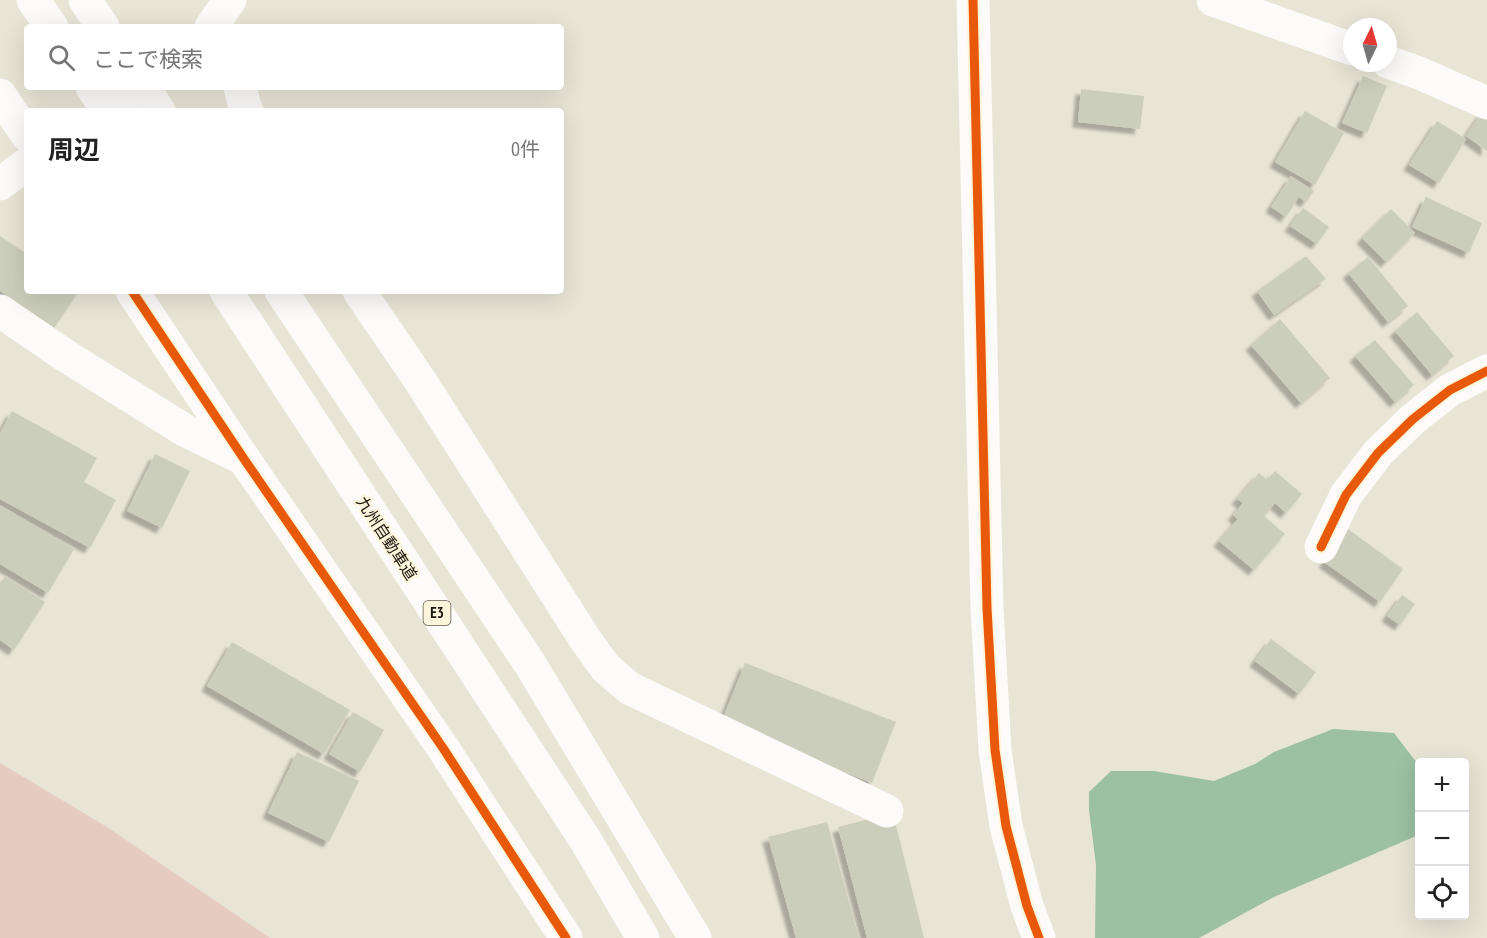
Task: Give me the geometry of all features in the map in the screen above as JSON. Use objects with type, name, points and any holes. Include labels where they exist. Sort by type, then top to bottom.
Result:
[{"type":"main road","points":[[33,0],[50,24]]},
{"type":"main road","points":[[85,0],[101,24]]},
{"type":"main road","points":[[213,24],[230,0]]},
{"type":"main road","points":[[974,0],[987,608],[995,750],[1006,826],[1027,906],[1039,938]]},
{"type":"main road","points":[[1213,0],[1343,46]]},
{"type":"main road","points":[[1397,65],[1487,103]]},
{"type":"main road","points":[[94,90],[104,108]]},
{"type":"main road","points":[[110,108],[137,90]]},
{"type":"main road","points":[[143,90],[157,108]]},
{"type":"main road","points":[[241,90],[246,108]]},
{"type":"main road","points":[[0,95],[24,131]]},
{"type":"main road","points":[[0,184],[24,166]]},
{"type":"main road","points":[[134,294],[244,459],[443,748],[566,938]]},
{"type":"main road","name":"九州自動車道","points":[[228,294],[586,841],[643,938]]},
{"type":"main road","points":[[283,294],[530,664],[696,938]]},
{"type":"main road","points":[[361,294],[421,382],[604,667],[629,688],[887,811]]},
{"type":"main road","points":[[0,311],[66,356],[186,431],[244,459]]},
{"type":"main road","points":[[1321,547],[1346,495],[1378,453],[1413,419],[1450,390],[1487,371]]},
{"type":"shaded area","points":[[1333,729],[1394,733],[1415,760],[1415,836],[1274,897],[1199,938],[1095,938],[1096,865],[1089,792],[1111,771],[1154,771],[1214,781],[1255,764],[1274,752]]},
{"type":"shaded area","points":[[0,763],[107,827],[270,938],[0,938]]},
{"type":"building","points":[[1363,76],[1387,86],[1367,133],[1342,123]]},
{"type":"building","points":[[1081,89],[1144,96],[1140,129],[1078,122]]},
{"type":"building","points":[[1305,111],[1344,133],[1315,185],[1275,162]]},
{"type":"building","points":[[1482,112],[1487,116],[1487,151],[1466,136]]},
{"type":"building","points":[[1437,121],[1466,139],[1439,183],[1409,165]]},
{"type":"building","points":[[1291,176],[1314,191],[1306,202],[1299,197],[1286,217],[1271,207]]},
{"type":"building","points":[[1426,197],[1482,223],[1469,253],[1412,227]]},
{"type":"building","points":[[1303,208],[1329,227],[1317,244],[1290,226]]},
{"type":"building","points":[[1391,209],[1415,233],[1386,262],[1362,238]]},
{"type":"building","points":[[0,236],[24,252],[24,294],[77,294],[54,328],[0,291]]},
{"type":"building","points":[[1306,256],[1326,279],[1274,315],[1257,291]]},
{"type":"building","points":[[1368,257],[1408,306],[1388,322],[1348,273]]},
{"type":"building","points":[[1417,312],[1454,356],[1432,375],[1395,331]]},
{"type":"building","points":[[1280,319],[1330,378],[1301,403],[1251,345]]},
{"type":"building","points":[[1375,340],[1414,385],[1395,402],[1355,356]]},
{"type":"building","points":[[12,411],[97,458],[84,482],[116,500],[90,548],[0,499],[0,433]]},
{"type":"building","points":[[155,454],[190,471],[162,528],[127,511]]},
{"type":"building","points":[[1275,471],[1302,494],[1286,513],[1275,503],[1264,516],[1285,534],[1254,570],[1219,541],[1238,519],[1233,515],[1243,503],[1237,499],[1259,473],[1267,480]]},
{"type":"building","points":[[0,505],[74,549],[48,593],[0,564]]},
{"type":"building","points":[[1348,529],[1403,569],[1380,602],[1324,562]]},
{"type":"building","points":[[5,576],[45,602],[14,650],[0,640],[0,583]]},
{"type":"building","points":[[1402,595],[1415,604],[1400,625],[1387,616]]},
{"type":"building","points":[[1271,639],[1316,672],[1299,694],[1255,661]]},
{"type":"building","points":[[232,642],[350,710],[324,754],[207,686]]},
{"type":"building","points":[[745,663],[896,722],[872,783],[721,723]]},
{"type":"building","points":[[353,712],[384,730],[360,772],[329,754]]},
{"type":"building","points":[[297,752],[359,781],[329,842],[268,813]]},
{"type":"building","points":[[893,813],[924,938],[867,938],[838,827]]},
{"type":"building","points":[[827,822],[859,938],[796,938],[768,837]]},
{"type":"cycle path","points":[[973,0],[987,608],[995,750],[1006,826],[1027,906],[1039,938]]},
{"type":"cycle path","points":[[134,294],[244,459],[443,748],[566,938]]},
{"type":"cycle path","points":[[1321,547],[1346,495],[1378,453],[1413,419],[1450,390],[1487,371]]}]
